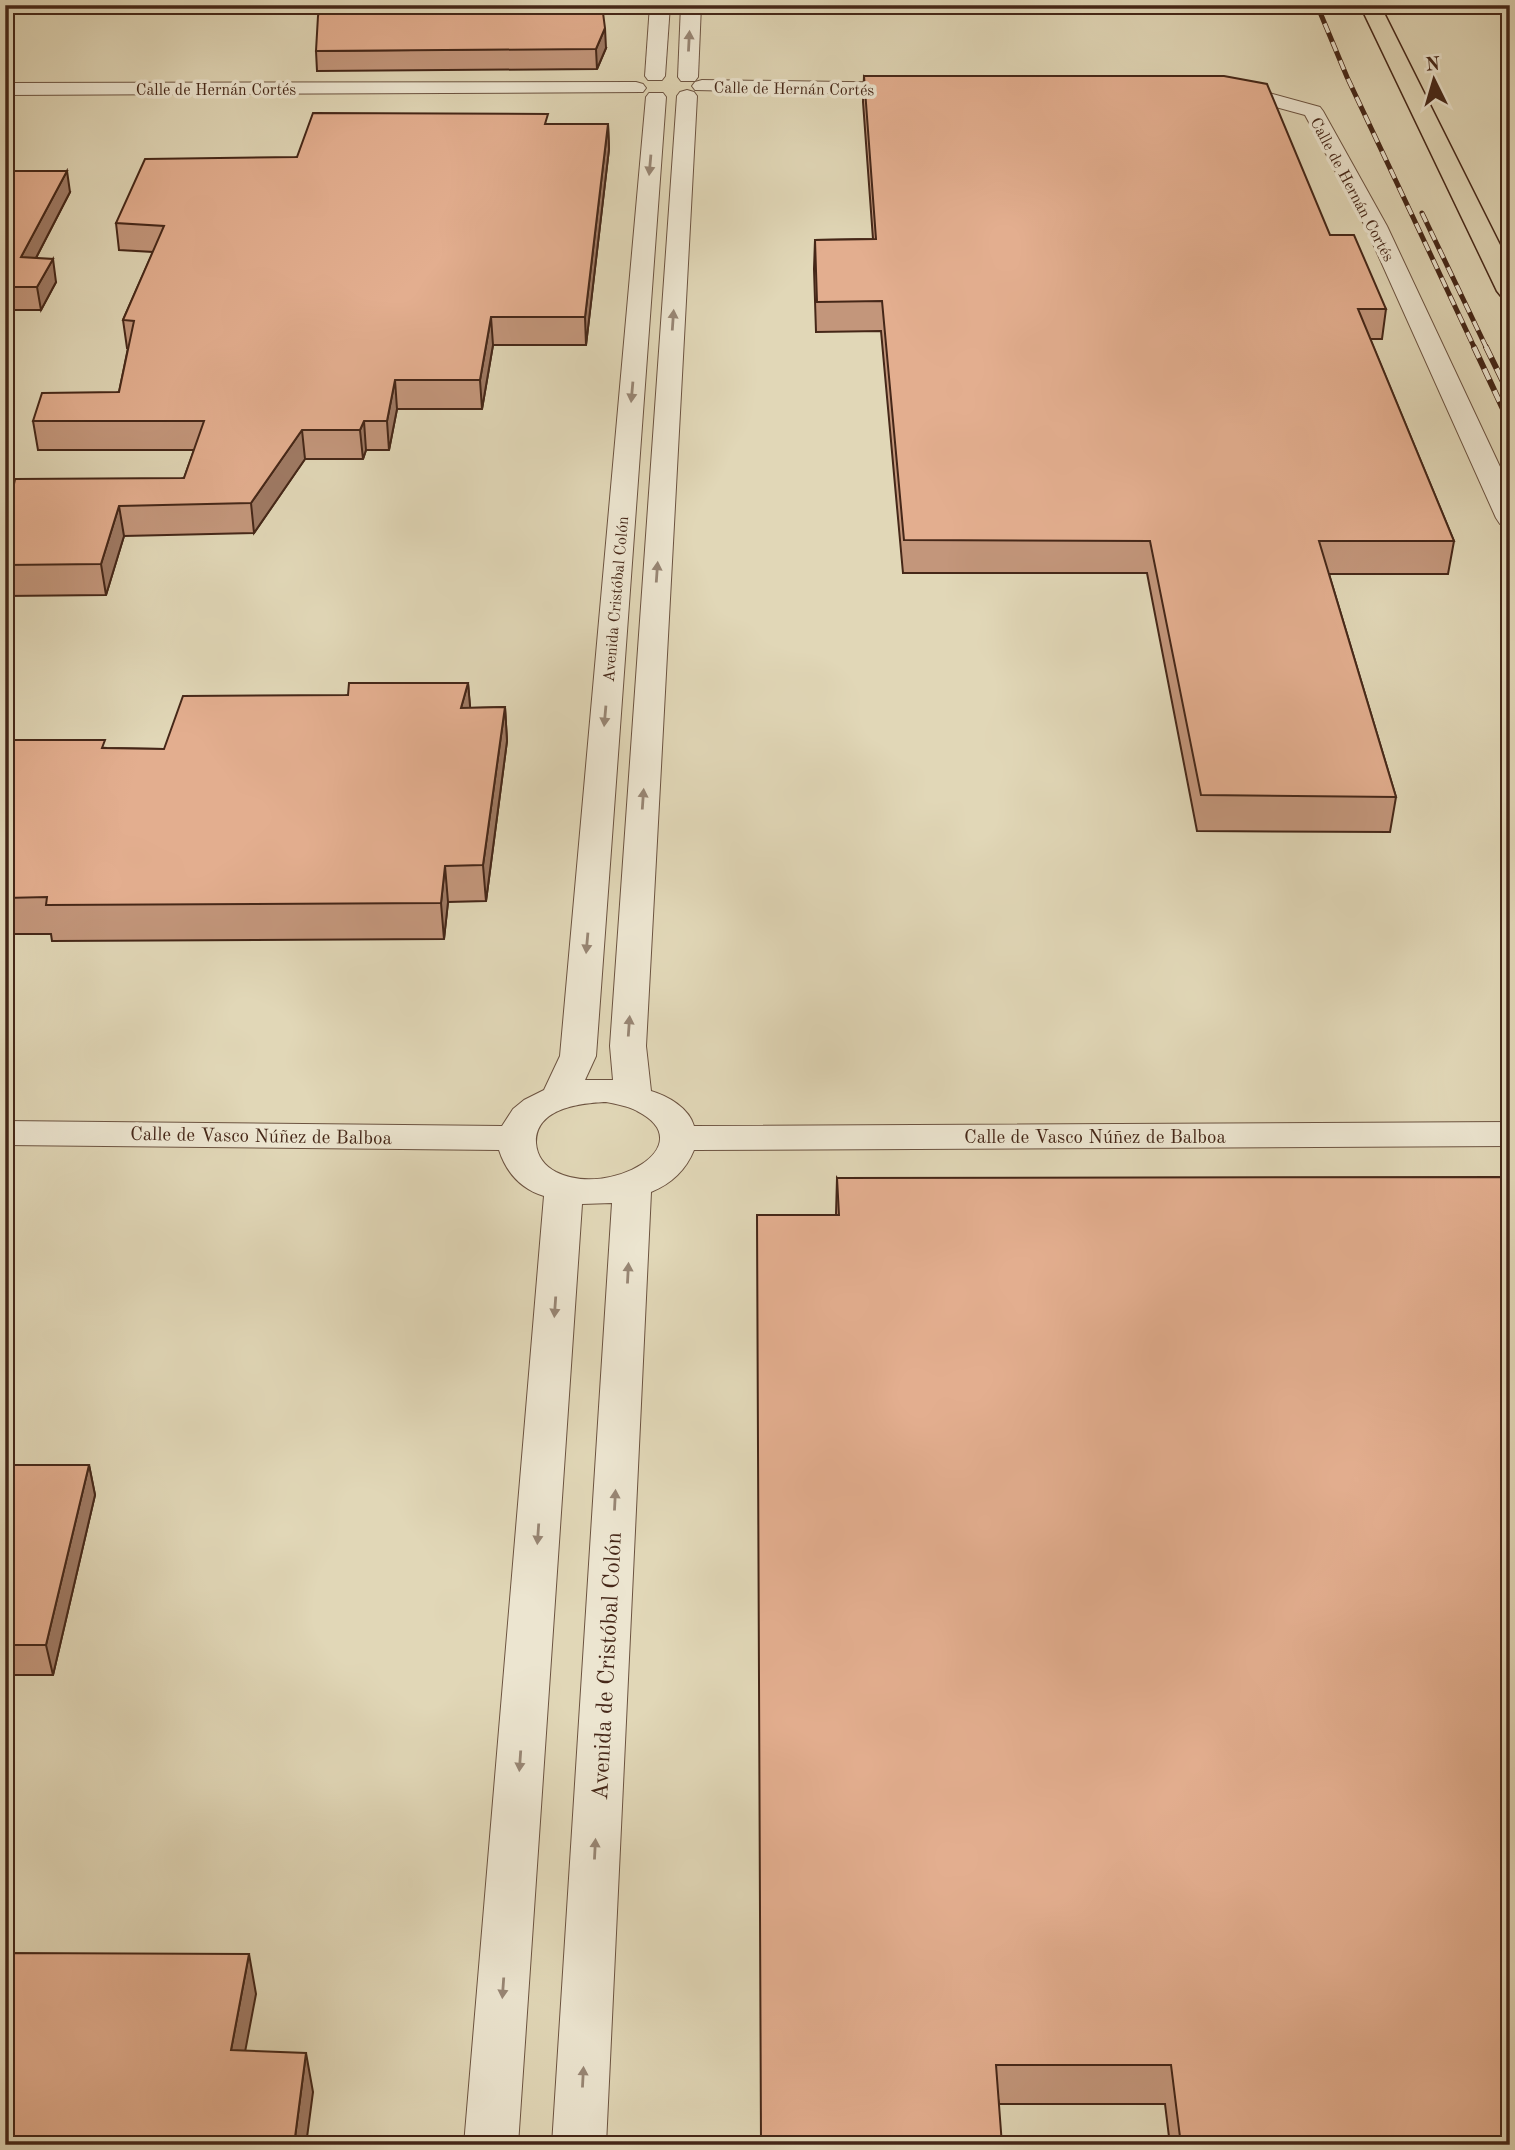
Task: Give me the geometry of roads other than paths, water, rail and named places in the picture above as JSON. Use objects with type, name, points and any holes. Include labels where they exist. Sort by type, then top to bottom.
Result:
[{"type":"main road","points":[[1370,5],[1510,291]]},
{"type":"street","name":"Avenida Cristóbal Colón","points":[[559,1097],[578,1056],[649,87],[660,5]]},
{"type":"street","points":[[633,1094],[628,1046],[692,86],[691,5]]},
{"type":"street","name":"Calle de Hernán Cortés","points":[[5,89],[692,86],[935,90]]},
{"type":"street","name":"Calle de Hernán Cortés","points":[[1196,94],[1251,94],[1313,111],[1376,226],[1510,518]]},
{"type":"street","points":[[608,1090],[633,1094],[652,1101],[667,1111],[676,1124],[680,1138],[677,1153],[668,1167],[652,1179],[632,1188],[599,1193],[564,1190],[542,1182],[526,1170],[517,1155],[516,1138],[523,1122],[537,1108],[559,1097],[582,1091],[608,1090]]},
{"type":"street","name":"Calle de Vasco Núñez de Balboa","points":[[5,1133],[516,1138]]},
{"type":"street","name":"Calle de Vasco Núñez de Balboa","points":[[680,1138],[1510,1134]]},
{"type":"street","name":"Avenida de Cristóbal Colón","points":[[579,2145],[632,1188]]},
{"type":"street","points":[[491,2145],[564,1190]]},
{"type":"railway","points":[[1317,5],[1347,77],[1475,349]]},
{"type":"railway","points":[[1422,213],[1487,349]]},
{"type":"railway","points":[[1474,347],[1510,424]]},
{"type":"railway","points":[[1486,347],[1510,396]]}]
